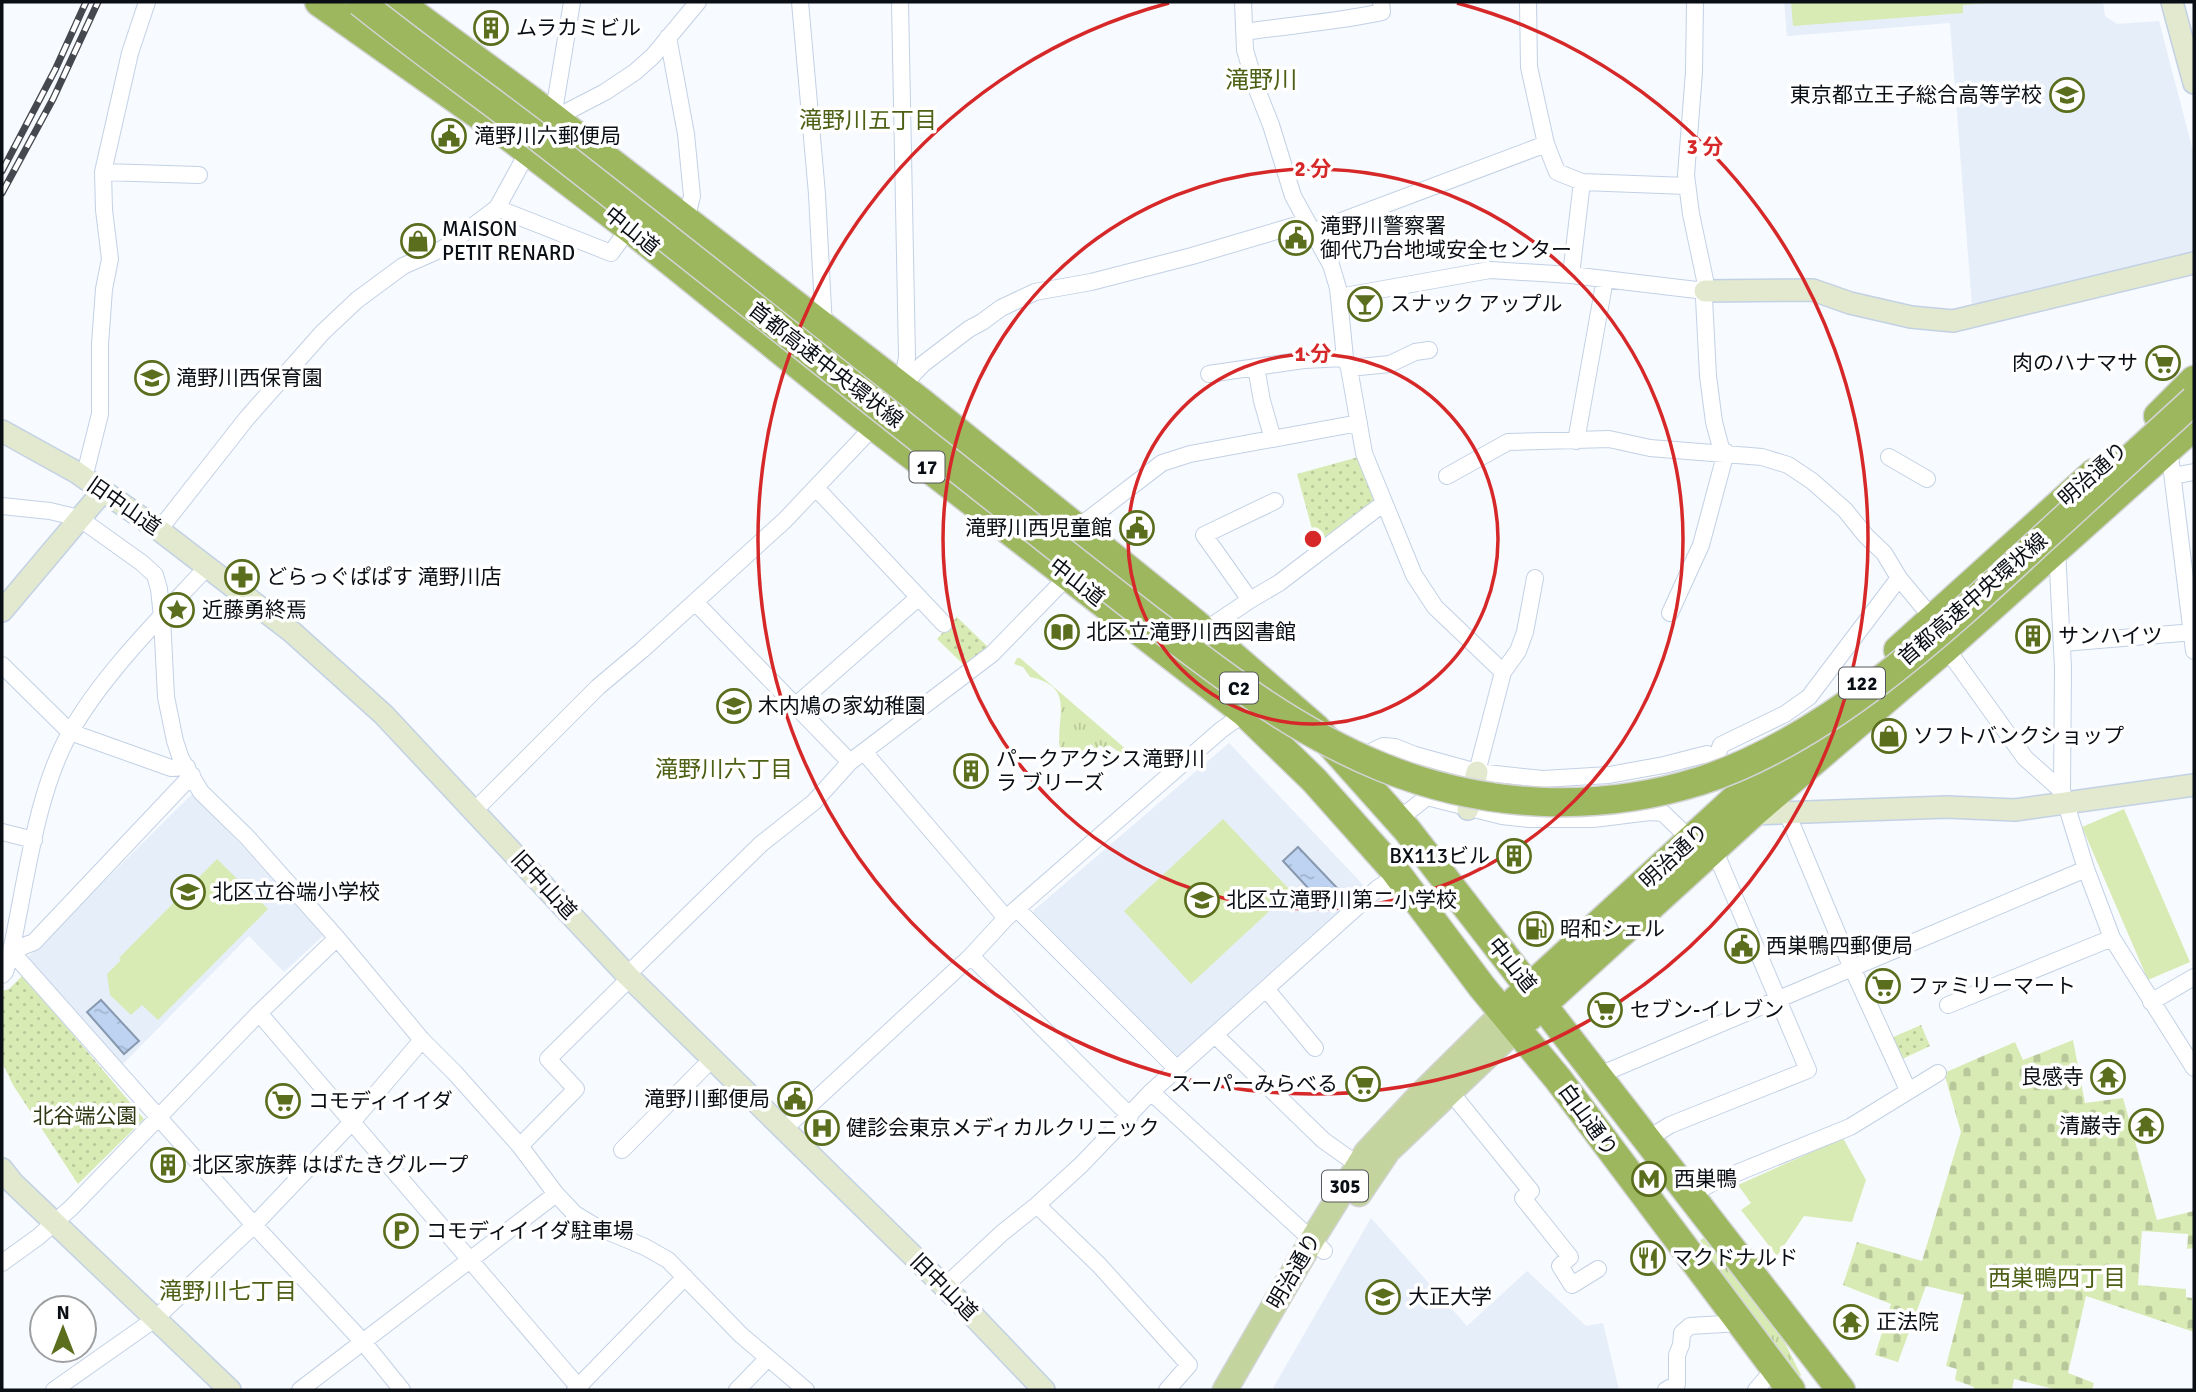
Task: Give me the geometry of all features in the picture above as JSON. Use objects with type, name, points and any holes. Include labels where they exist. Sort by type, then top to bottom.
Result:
[{"type":"highway","name":"中山道","points":[[320,2],[527,150],[629,228],[874,426],[1245,713],[1314,780],[1398,875],[1482,987]]},
{"type":"highway","points":[[352,2],[419,58],[474,113]]},
{"type":"highway","name":"首都高速中央環状線","points":[[360,2],[568,161],[1080,566],[1243,691],[1294,724],[1356,755],[1416,779],[1463,792],[1535,802],[1583,802],[1678,787],[1723,773],[1755,759],[1834,712],[1958,618],[2194,398]]},
{"type":"highway","name":"首都高速中央環状線","points":[[375,2],[844,375],[1245,688],[1297,720],[1358,752],[1427,779],[1485,793],[1563,798],[1650,789],[1730,766],[1794,733],[1866,684],[1955,615],[2194,398]]},
{"type":"highway","name":"中山道","points":[[398,2],[553,117],[901,387],[1204,631],[1291,705],[1348,762],[1398,820],[1536,995]]},
{"type":"highway","name":"明治通り","points":[[1763,805],[1933,618],[2194,380]]},
{"type":"highway","name":"明治通り","points":[[1511,1020],[1703,845],[1763,805],[1945,648],[2194,426]]},
{"type":"highway","name":"白山通り","points":[[1482,987],[1511,1020],[1782,1380]]},
{"type":"highway","name":"白山通り","points":[[1536,995],[1841,1390]]},
{"type":"highway","points":[[1789,1325],[1808,1378],[1818,1390]]},
{"type":"main road","name":"明治通り","points":[[1242,1390],[1366,1153],[1421,1094],[1511,1020]]},
{"type":"main road","name":"明治通り","points":[[1225,1390],[1318,1246],[1388,1151],[1511,1020]]},
{"type":"street","points":[[84,478],[100,414],[100,344],[104,289],[110,259],[103,172],[130,53],[147,2]]},
{"type":"street","points":[[553,117],[572,2]]},
{"type":"street","points":[[159,530],[247,418],[322,333],[358,300],[403,266],[444,248],[498,208],[527,150],[553,117],[605,92],[635,72],[653,56],[698,2]]},
{"type":"street","points":[[800,2],[817,194],[824,328]]},
{"type":"street","points":[[900,2],[907,357],[901,387]]},
{"type":"street","points":[[1243,2],[1245,50],[1256,87],[1293,196],[1331,265],[1339,297],[1347,363],[1364,453],[1414,575],[1435,607],[1503,673]]},
{"type":"street","points":[[1245,32],[1317,21],[1346,20],[1382,12],[1381,2]]},
{"type":"street","points":[[1528,2],[1529,67],[1546,144],[1558,172],[1582,182],[1687,186]]},
{"type":"street","points":[[1671,613],[1701,545],[1724,452],[1714,422],[1708,376],[1705,280],[1687,186],[1686,159],[1694,72],[1695,2]]},
{"type":"street","points":[[2172,2],[2194,83]]},
{"type":"street","points":[[668,37],[686,134],[692,196],[686,220]]},
{"type":"street","points":[[901,387],[923,364],[969,329],[1001,308],[1035,292],[1079,283],[1081,285],[1309,227],[1546,144]]},
{"type":"street","points":[[103,172],[199,175]]},
{"type":"street","points":[[1571,275],[1582,182]]},
{"type":"street","points":[[498,208],[611,253],[629,228]]},
{"type":"street","points":[[1339,297],[1490,270],[1571,275],[1705,291],[1813,290],[1850,303],[1911,317],[1954,321],[2194,263]]},
{"type":"street","points":[[1576,441],[1605,279]]},
{"type":"street","points":[[1209,374],[1304,360],[1390,364],[1415,352],[1429,350]]},
{"type":"street","points":[[1256,367],[1273,439]]},
{"type":"street","points":[[1077,528],[1162,463],[1190,454],[1359,423]]},
{"type":"street","points":[[473,812],[598,687],[817,489],[874,426]]},
{"type":"street","name":"旧中山道","points":[[2,431],[84,478],[159,530],[292,632],[384,715],[628,976],[944,1287],[1044,1390]]},
{"type":"street","points":[[1447,476],[1508,442],[1609,439],[1650,448],[1762,457],[1788,465],[1846,510],[1866,536],[1884,553],[1899,579],[1933,618]]},
{"type":"street","points":[[2169,448],[2194,651]]},
{"type":"street","points":[[1889,457],[1927,479]]},
{"type":"street","points":[[2173,476],[2194,472]]},
{"type":"street","points":[[817,489],[944,624]]},
{"type":"street","points":[[2,611],[103,491]]},
{"type":"street","points":[[1250,600],[1204,535],[1275,501]]},
{"type":"street","points":[[1204,631],[1279,583],[1384,503]]},
{"type":"street","points":[[2,506],[79,518],[155,575],[162,618],[166,696],[175,741],[201,792],[247,836],[422,1040],[520,1146],[556,1194],[575,1214],[668,1260],[741,1335],[806,1390]]},
{"type":"street","points":[[2057,549],[2063,643],[2064,796],[2085,869],[2112,938],[2151,1002],[2192,1058]]},
{"type":"street","points":[[2,975],[11,951],[47,789],[70,732],[113,671],[207,567]]},
{"type":"street","points":[[520,1146],[576,1089],[548,1059],[761,845],[814,802],[850,762],[992,654],[1068,576]]},
{"type":"street","points":[[1468,808],[1503,673],[1518,651],[1525,632],[1535,578]]},
{"type":"street","points":[[1716,758],[1721,745],[1785,714],[1809,696],[1899,579]]},
{"type":"street","points":[[795,706],[919,597]]},
{"type":"street","points":[[695,602],[850,762]]},
{"type":"street","points":[[2063,643],[2193,632]]},
{"type":"street","points":[[1945,648],[2025,758],[2064,796]]},
{"type":"street","points":[[2,665],[70,732],[171,768],[189,771]]},
{"type":"street","points":[[783,1130],[971,956],[1012,914],[1221,730],[1245,713]]},
{"type":"street","points":[[1348,762],[1383,746],[1395,747],[1477,772],[1543,779],[1609,775],[1707,754],[1716,758],[1763,805],[1853,968],[1908,1090]]},
{"type":"street","points":[[864,752],[1012,914],[1177,1069]]},
{"type":"street","points":[[11,951],[34,942],[189,771]]},
{"type":"street","points":[[1609,775],[1622,814]]},
{"type":"street","points":[[1763,805],[2015,810],[2064,796],[2194,785]]},
{"type":"street","points":[[1398,820],[1427,797],[1502,816],[1529,819],[1593,819],[1622,814],[1663,813],[1703,845],[1778,999],[1808,1070],[1670,1125],[1646,1140]]},
{"type":"street","points":[[2,832],[34,840]]},
{"type":"street","points":[[1597,1076],[2085,869]]},
{"type":"street","points":[[944,1287],[1002,1233],[1037,1205],[1177,1069],[1378,888],[1398,875]]},
{"type":"street","points":[[2,1262],[55,1223],[160,1118],[259,1013],[337,938]]},
{"type":"street","points":[[1948,1005],[2112,938]]},
{"type":"street","points":[[11,951],[254,1225],[363,1343],[402,1390]]},
{"type":"street","points":[[971,956],[1130,1116]]},
{"type":"street","points":[[2151,1002],[2194,977]]},
{"type":"street","points":[[1266,990],[1315,1048]]},
{"type":"street","points":[[259,1013],[471,1259],[578,1389],[685,1277]]},
{"type":"street","points":[[1215,1035],[1324,1140],[1358,1165]]},
{"type":"street","points":[[54,1390],[155,1320],[254,1225],[352,1122],[422,1040]]},
{"type":"street","points":[[622,1150],[712,1059]]},
{"type":"street","points":[[1691,1195],[1712,1183],[1850,1127],[1938,1073]]},
{"type":"street","points":[[1151,1093],[1318,1246]]},
{"type":"street","points":[[1458,1101],[1531,1191],[1523,1198],[1570,1257],[1560,1266],[1572,1285],[1598,1269]]},
{"type":"street","points":[[2,1169],[13,1183],[230,1390]]},
{"type":"street","points":[[300,1390],[556,1194]]},
{"type":"street","points":[[1037,1205],[1099,1265],[1189,1365],[1167,1390]]},
{"type":"street","points":[[1666,1390],[1677,1384],[1677,1355],[1682,1333],[1690,1326],[1740,1322]]},
{"type":"street","points":[[737,1390],[768,1359]]},
{"type":"street","points":[[1756,1390],[1782,1380]]},
{"type":"shaded area","name":"東京都立王子総合高等学校","points":[[1784,2],[2103,2],[2105,16],[2117,24],[2159,21],[2194,155],[2194,252],[1972,306],[1950,23],[1787,36]]},
{"type":"shaded area","name":"北区立滝野川第二小学校","points":[[1229,743],[1369,891],[1184,1059],[1173,1057],[1032,916],[1034,910]]},
{"type":"shaded area","name":"北区立谷端小学校","points":[[192,794],[323,936],[284,972],[249,936],[123,1064],[28,957]]},
{"type":"shaded area","name":"大正大学","points":[[1371,1218],[1467,1326],[1527,1271],[1586,1326],[1603,1323],[1619,1390],[1272,1390]]},
{"type":"green space","points":[[1791,2],[1999,2],[1963,5],[1963,13],[1793,26]]},
{"type":"green space","points":[[1362,456],[1376,505],[1317,547],[1297,474]]},
{"type":"green space","points":[[957,617],[990,649],[967,668],[937,639]]},
{"type":"green space","points":[[1017,658],[1020,658],[1127,750],[1123,755],[1109,745],[1105,749],[1100,745],[1096,749],[1091,744],[1077,755],[1066,755],[1060,748],[1059,696],[1054,688],[1030,677],[1023,667],[1014,664]]},
{"type":"green space","points":[[2124,809],[2190,962],[2148,980],[2082,827]]},
{"type":"green space","points":[[1223,819],[1291,891],[1191,984],[1124,911]]},
{"type":"green space","points":[[217,859],[268,909],[158,1020],[142,1005],[131,1015],[110,995],[107,974],[121,960],[119,958]]},
{"type":"green space","name":"北谷端公園","points":[[23,975],[144,1119],[78,1184],[13,1085],[2,1062],[2,991],[9,989]]},
{"type":"green space","points":[[1921,1025],[1930,1046],[1900,1060],[1891,1038]]},
{"type":"green space","points":[[2073,1040],[2085,1103],[2123,1098],[2157,1220],[2194,1211],[2194,1248],[2187,1249],[2188,1234],[2142,1231],[2138,1285],[2186,1289],[2186,1297],[2192,1298],[2194,1332],[2086,1296],[2068,1373],[2094,1383],[2092,1390],[2057,1390],[2014,1379],[2012,1390],[1974,1390],[1974,1387],[1955,1380],[1957,1369],[1946,1366],[1964,1295],[1926,1286],[1898,1362],[1875,1355],[1891,1304],[1843,1285],[1857,1242],[1922,1261],[1961,1132],[1944,1073],[2015,1042],[2023,1060]]},
{"type":"green space","points":[[1843,1138],[1866,1180],[1852,1222],[1804,1216],[1777,1256],[1741,1210],[1751,1203],[1738,1185]]},
{"type":"green space","points":[[1704,1238],[1782,1337],[1801,1375],[1797,1379],[1744,1310],[1700,1240]]},
{"type":"water","points":[[1298,847],[1338,889],[1323,904],[1283,861]]},
{"type":"water","points":[[101,1000],[139,1041],[124,1054],[87,1012]]},
{"type":"railway","points":[[2,171],[55,70],[86,2]]},
{"type":"railway","points":[[2,193],[53,99],[98,2]]},
{"type":"place","name":"ムラカミビル","points":[[491,28]]},
{"type":"place","name":"東京都立王子総合高等学校","points":[[2067,95]]},
{"type":"place","name":"滝野川六郵便局","points":[[449,136]]},
{"type":"place","name":"滝野川警察署 御代乃台地域安全センター","points":[[1296,238]]},
{"type":"place","name":"MAISON PETIT RENARD","points":[[418,241]]},
{"type":"place","name":"スナック アップル","points":[[1365,304]]},
{"type":"place","name":"肉のハナマサ","points":[[2163,363]]},
{"type":"place","name":"滝野川西保育園","points":[[152,378]]},
{"type":"place","name":"滝野川西児童館","points":[[1137,528]]},
{"type":"place","name":"どらっぐぱぱす 滝野川店","points":[[242,577]]},
{"type":"place","name":"近藤勇終焉","points":[[177,610]]},
{"type":"place","name":"北区立滝野川西図書館","points":[[1062,632]]},
{"type":"place","name":"サンハイツ","points":[[2033,636]]},
{"type":"place","name":"木内鳩の家幼稚園","points":[[734,706]]},
{"type":"place","name":"ソフトバンクショップ","points":[[1889,736]]},
{"type":"place","name":"パークアクシス滝野川 ラ ブリーズ","points":[[971,771]]},
{"type":"place","name":"BX113ビル","points":[[1514,856]]},
{"type":"place","name":"北区立谷端小学校","points":[[188,892]]},
{"type":"place","name":"北区立滝野川第二小学校","points":[[1202,900]]},
{"type":"place","name":"昭和シェル","points":[[1536,929]]},
{"type":"place","name":"西巣鴨四郵便局","points":[[1742,946]]},
{"type":"place","name":"ファミリーマート","points":[[1883,986]]},
{"type":"place","name":"セブン-イレブン","points":[[1605,1010]]},
{"type":"place","name":"良感寺","points":[[2108,1077]]},
{"type":"place","name":"スーパーみらべる","points":[[1363,1084]]},
{"type":"place","name":"滝野川郵便局","points":[[795,1099]]},
{"type":"place","name":"コモディイイダ","points":[[283,1101]]},
{"type":"place","name":"清巌寺","points":[[2146,1126]]},
{"type":"place","name":"健診会東京メディカルクリニック","points":[[822,1128]]},
{"type":"place","name":"北区家族葬 はばたきグループ","points":[[168,1165]]},
{"type":"place","name":"西巣鴨","points":[[1649,1179]]},
{"type":"place","name":"コモディイイダ駐車場","points":[[401,1231]]},
{"type":"place","name":"マクドナルド","points":[[1648,1258]]},
{"type":"place","name":"大正大学","points":[[1383,1297]]},
{"type":"place","name":"正法院","points":[[1851,1322]]},
{"type":"district","name":"滝野川","points":[[1261,80]]},
{"type":"district","name":"滝野川五丁目","points":[[868,120]]},
{"type":"district","name":"滝野川六丁目","points":[[724,769]]},
{"type":"district","name":"西巣鴨四丁目","points":[[2057,1278]]},
{"type":"district","name":"滝野川七丁目","points":[[228,1291]]}]
